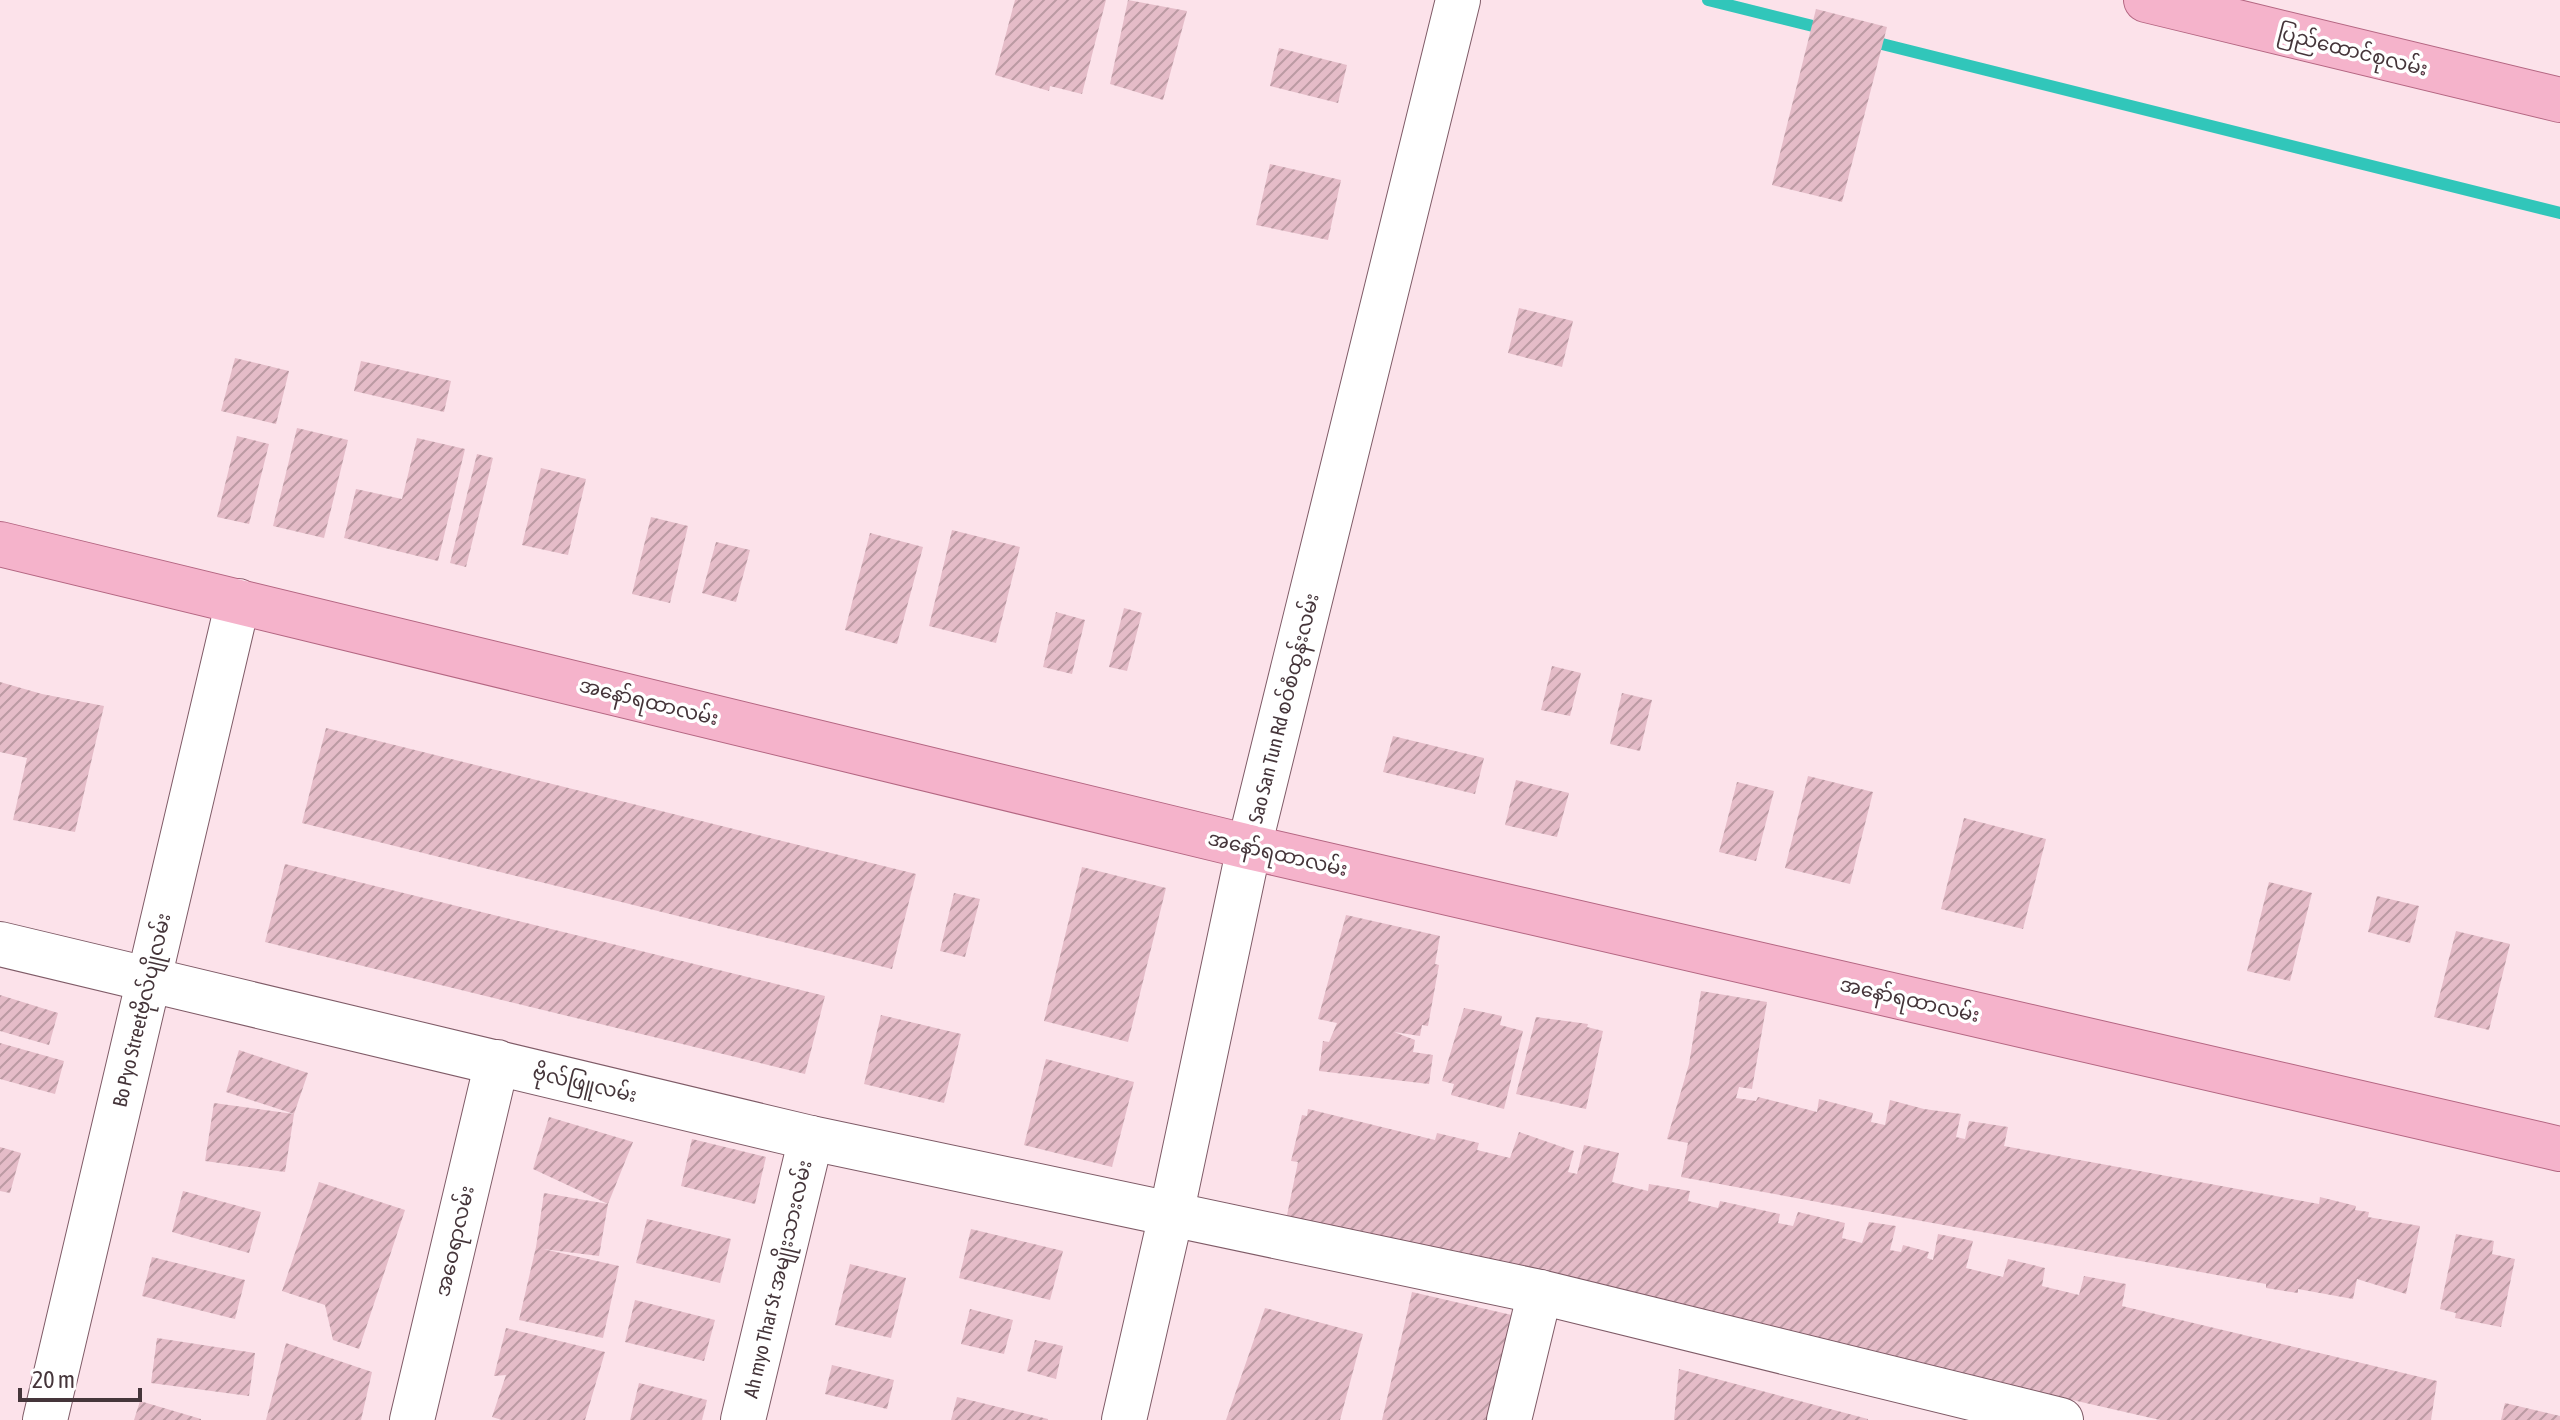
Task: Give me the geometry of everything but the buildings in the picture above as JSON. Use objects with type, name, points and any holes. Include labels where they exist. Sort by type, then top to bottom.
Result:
[{"type":"main road","name":"ပြည်ထောင်စုလမ်း","points":[[2146,0],[2560,100]]},
{"type":"main road","name":"အနော်ရထာလမ်း","points":[[0,544],[1249,847],[2560,1149]]},
{"type":"street","name":"Sao San Tun Rd စဝ်စံထွန်းလမ်း","points":[[1124,1420],[1249,847],[1458,0]]},
{"type":"street","name":"Bo Pyo Streetဗိုလ်ပျိုလမ်း","points":[[45,1420],[238,601]]},
{"type":"street","name":"ဗိုလ်ဖြူလမ်း","points":[[0,944],[811,1138],[1540,1292],[2061,1420]]},
{"type":"street","name":"အဝေရာလမ်း","points":[[412,1420],[497,1062]]},
{"type":"street","name":"Ah myo Thar St အမျိုးသားလမ်း","points":[[743,1420],[811,1138]]},
{"type":"street","points":[[1509,1420],[1540,1292]]},
{"type":"waterway","points":[[1708,0],[1825,29]]},
{"type":"waterway","points":[[1866,40],[2560,213]]}]
